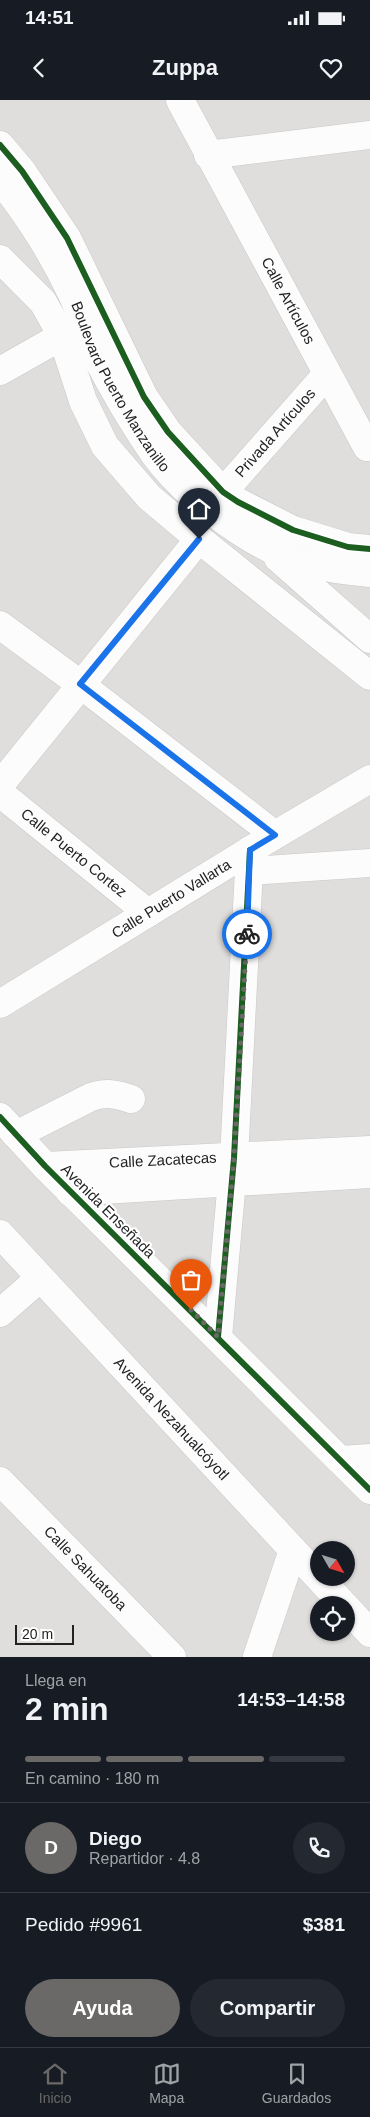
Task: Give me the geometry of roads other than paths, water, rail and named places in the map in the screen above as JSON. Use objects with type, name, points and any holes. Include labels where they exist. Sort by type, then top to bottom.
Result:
[{"type":"street","name":"Calle Artículos","points":[[180,100],[367,447]]},
{"type":"street","points":[[208,155],[370,135]]},
{"type":"street","name":"Boulevard Puerto Manzanillo","points":[[0,145],[22,171],[67,238],[144,398],[168,432],[223,492],[293,530],[333,555],[370,573]]},
{"type":"street","name":"Boulevard Puerto Manzanillo","points":[[0,180],[44,243],[72,293],[96,355],[132,420],[155,455],[187,490],[227,522],[268,548],[313,565],[348,547],[370,549]]},
{"type":"street","points":[[0,260],[43,302],[62,336],[82,401],[104,446],[149,497],[370,676]]},
{"type":"street","points":[[0,371],[62,336]]},
{"type":"street","name":"Privada Artículos","points":[[223,492],[327,374]]},
{"type":"street","points":[[0,785],[199,539]]},
{"type":"street","points":[[268,548],[370,639]]},
{"type":"street","points":[[0,625],[80,684],[275,835]]},
{"type":"street","name":"Calle Puerto Vallarta","points":[[0,1004],[148,913],[250,860],[275,835],[370,779]]},
{"type":"street","name":"Calle Puerto Cortez","points":[[0,793],[148,913]]},
{"type":"street","points":[[218,1337],[233,1171],[250,860],[370,863]]},
{"type":"street","points":[[8,1126],[100,1094],[117,1094],[131,1099]]},
{"type":"street","name":"Avenida Enseñada","points":[[8,1126],[70,1192],[370,1490]]},
{"type":"street","name":"Calle Zacatecas","points":[[70,1192],[233,1171],[370,1150]]},
{"type":"street","name":"Calle Zacatecas","points":[[45,1166],[370,1174]]},
{"type":"street","name":"Avenida Nezahualcóyotl","points":[[0,1234],[336,1596]]},
{"type":"street","points":[[0,1313],[40,1278]]},
{"type":"street","points":[[340,1460],[370,1458]]},
{"type":"street","name":"Calle Sahuatoba","points":[[0,1481],[172,1657]]},
{"type":"street","points":[[257,1657],[293,1550]]},
{"type":"street","name":"Avenida Nezahualcóyotl","points":[[355,1617],[370,1633]]}]
